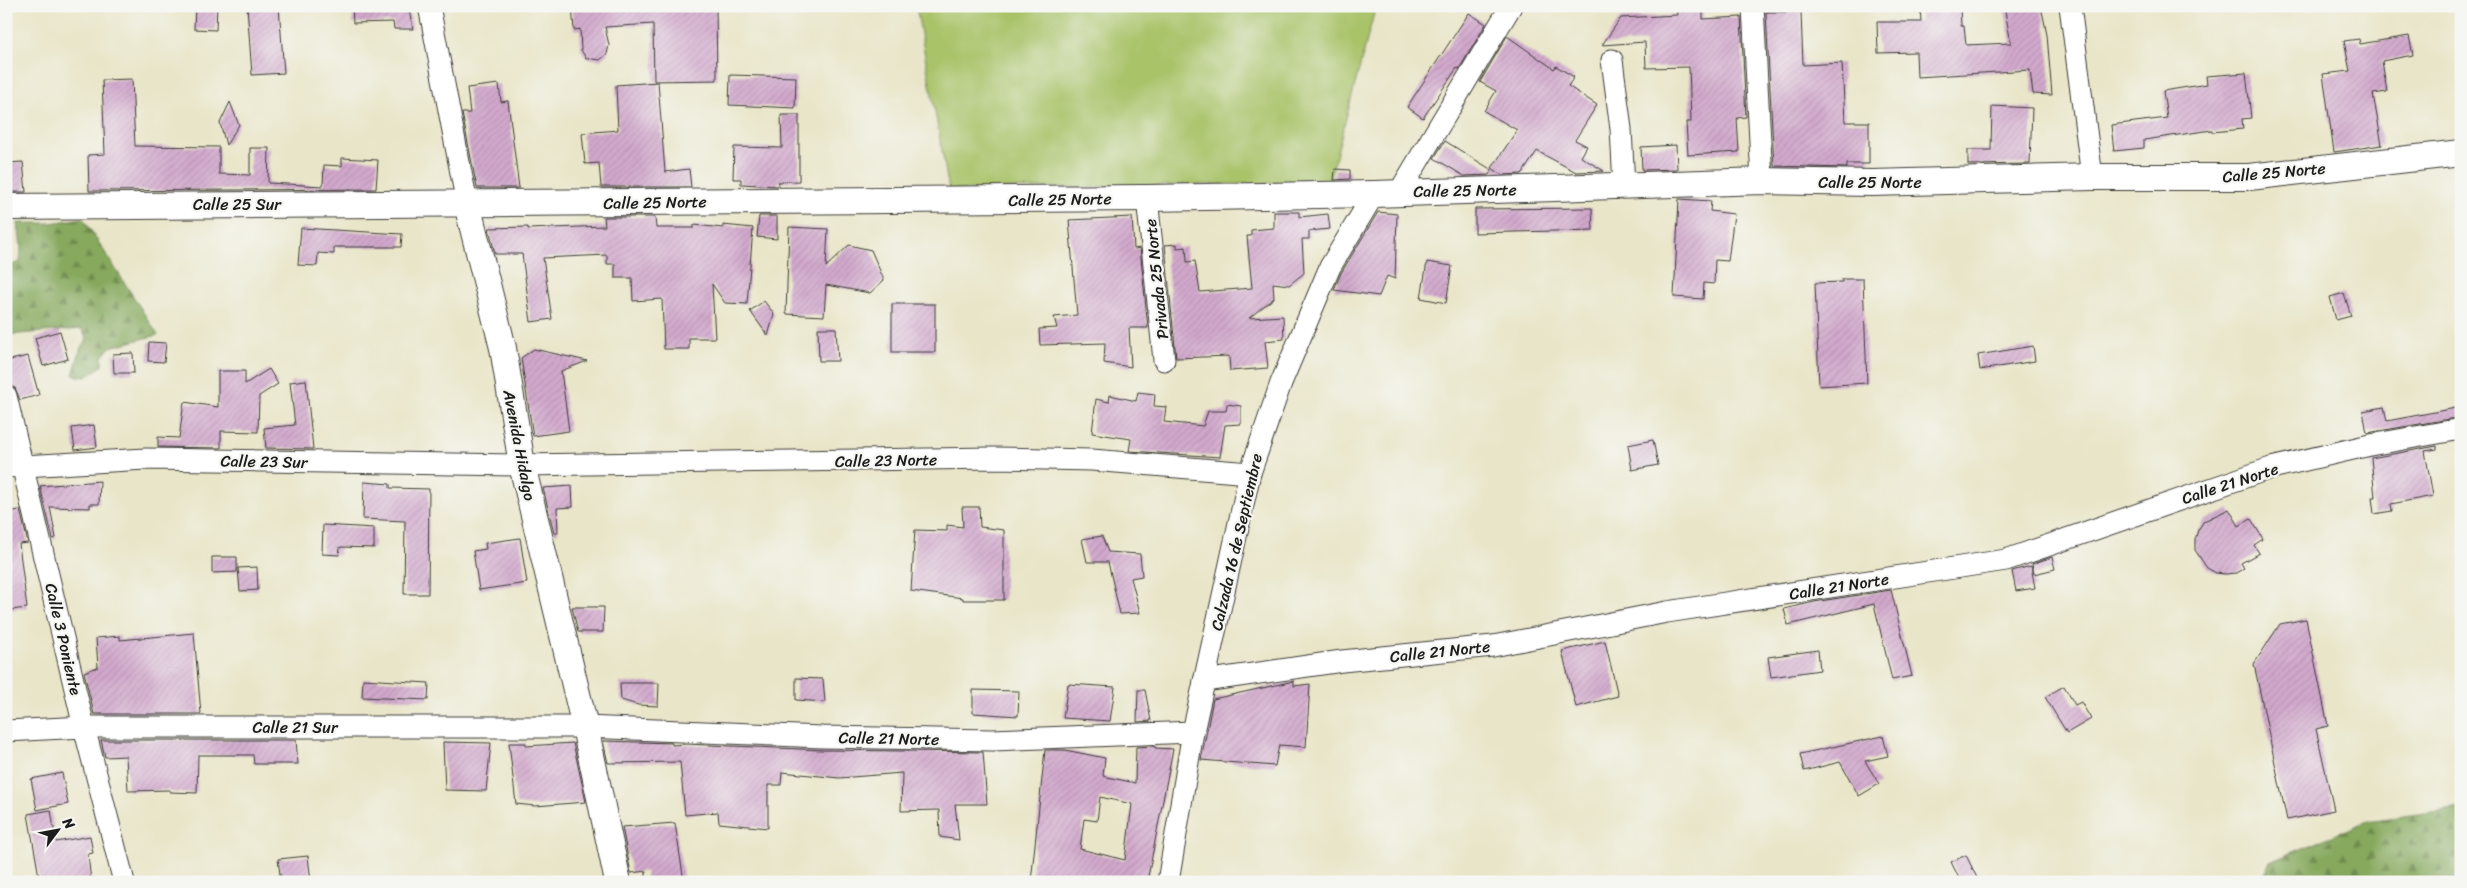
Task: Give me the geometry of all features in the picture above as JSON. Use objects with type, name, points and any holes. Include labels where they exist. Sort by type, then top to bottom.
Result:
[{"type":"street","name":"Avenida Hidalgo","points":[[429,6],[467,204],[503,348],[522,465],[585,727],[618,882]]},
{"type":"street","points":[[1400,192],[1511,6]]},
{"type":"street","points":[[1753,6],[1762,181]]},
{"type":"street","points":[[2070,6],[2092,177]]},
{"type":"street","points":[[1612,60],[1621,129],[1624,186]]},
{"type":"street","name":"Calle 25 Norte","points":[[467,204],[1147,198],[1374,194],[1762,181],[1872,183],[2092,177],[2249,177],[2461,153]]},
{"type":"street","name":"Calzada 16 de Septiembre","points":[[1168,882],[1193,732],[1250,473],[1281,383],[1330,267],[1374,194]]},
{"type":"street","name":"Privada 25 Norte","points":[[1147,198],[1164,360]]},
{"type":"street","name":"Calle 25 Sur","points":[[6,207],[232,204],[467,204]]},
{"type":"street","name":"Calle 3 Poniente","points":[[6,396],[15,467],[124,882]]},
{"type":"street","name":"Calle 21 Norte","points":[[1204,681],[1342,661],[1493,646],[1667,612],[2006,560],[2271,468],[2370,445],[2461,430]]},
{"type":"street","name":"Calle 23 Norte","points":[[522,465],[994,458],[1092,460],[1250,473]]},
{"type":"street","name":"Calle 23 Sur","points":[[15,467],[146,459],[522,465]]},
{"type":"street","name":"Calle 21 Sur","points":[[6,731],[84,727],[585,727]]},
{"type":"street","name":"Calle 21 Norte","points":[[585,727],[822,737],[992,740],[1193,732]]},
{"type":"green space","points":[[916,6],[1376,6],[1329,182],[949,190]]},
{"type":"green space","points":[[83,218],[158,335],[110,347],[102,357],[102,366],[86,377],[73,375],[81,347],[87,340],[82,329],[6,335],[6,267],[20,262],[21,247],[18,223],[50,223]]},
{"type":"green space","points":[[2461,808],[2461,882],[2262,882],[2270,862],[2367,821]]},
{"type":"building","points":[[195,6],[217,6],[216,30],[194,29]]},
{"type":"building","points":[[247,6],[279,6],[284,73],[252,75]]},
{"type":"building","points":[[352,6],[408,6],[413,29],[394,29],[393,22],[353,23]]},
{"type":"building","points":[[572,6],[716,6],[717,80],[654,81],[653,24],[605,27],[609,45],[607,54],[600,60],[586,58],[581,50],[580,29],[574,30]]},
{"type":"building","points":[[1676,6],[1703,6],[1703,19],[1741,17],[1746,117],[1737,118],[1739,152],[1688,155],[1686,122],[1691,122],[1689,67],[1646,68],[1645,42],[1602,45],[1621,18],[1677,15]]},
{"type":"building","points":[[1920,6],[1960,6],[1961,26],[1964,26],[1966,45],[2011,43],[2004,6],[2041,6],[2047,35],[2052,95],[2033,94],[2030,70],[1917,77],[1916,52],[1878,53],[1877,22],[1921,22]]},
{"type":"building","points":[[1766,12],[1801,12],[1803,65],[1842,63],[1845,122],[1869,122],[1869,164],[1847,164],[1847,168],[1774,166]]},
{"type":"building","points":[[1469,13],[1486,24],[1459,69],[1457,68],[1423,118],[1407,107]]},
{"type":"building","points":[[1507,36],[1554,69],[1556,66],[1574,77],[1568,86],[1597,105],[1575,140],[1587,146],[1581,157],[1604,171],[1576,172],[1537,151],[1522,174],[1502,175],[1492,168],[1517,130],[1484,111],[1496,91],[1480,82]]},
{"type":"building","points":[[2409,36],[2413,55],[2382,61],[2387,92],[2373,94],[2382,145],[2334,152],[2323,74],[2350,71],[2344,41],[2359,39],[2360,44]]},
{"type":"building","points":[[2246,73],[2251,118],[2242,119],[2243,129],[2212,132],[2212,130],[2144,140],[2144,148],[2114,151],[2111,125],[2167,118],[2163,91],[2207,84],[2206,76]]},
{"type":"building","points":[[730,75],[796,77],[795,108],[729,105]]},
{"type":"building","points":[[132,79],[135,146],[219,147],[219,174],[250,175],[250,148],[269,148],[268,183],[323,186],[324,165],[342,166],[342,158],[378,160],[376,189],[89,191],[88,155],[105,154],[102,80]]},
{"type":"building","points":[[658,82],[665,172],[689,169],[691,187],[601,187],[599,163],[585,164],[582,133],[618,130],[616,85]]},
{"type":"building","points":[[499,84],[501,102],[508,101],[519,188],[477,188],[462,113],[470,113],[467,88]]},
{"type":"building","points":[[230,102],[239,125],[226,145],[220,123]]},
{"type":"building","points":[[1992,106],[2032,108],[2030,164],[1968,165],[1968,150],[1991,150]]},
{"type":"building","points":[[781,115],[799,115],[799,181],[778,182],[778,186],[741,184],[741,179],[733,179],[734,147],[782,148]]},
{"type":"building","points":[[1445,141],[1492,170],[1489,175],[1464,176],[1434,158]]},
{"type":"building","points":[[1676,145],[1677,169],[1642,170],[1641,147]]},
{"type":"building","points":[[23,162],[26,192],[6,192],[6,163]]},
{"type":"building","points":[[1335,169],[1350,170],[1350,179],[1334,180]]},
{"type":"building","points":[[1679,199],[1711,201],[1710,211],[1734,214],[1728,261],[1715,260],[1714,284],[1704,283],[1703,299],[1674,297]]},
{"type":"building","points":[[1592,208],[1593,230],[1475,233],[1475,209]]},
{"type":"building","points":[[1274,212],[1299,212],[1299,217],[1328,214],[1330,229],[1309,231],[1309,239],[1302,239],[1304,273],[1289,285],[1273,283],[1274,298],[1249,318],[1283,316],[1284,339],[1265,341],[1268,368],[1230,371],[1229,356],[1176,358],[1165,245],[1177,244],[1177,248],[1186,247],[1187,262],[1195,261],[1200,292],[1252,288],[1247,236],[1251,236],[1251,230],[1274,228]]},
{"type":"building","points":[[1378,212],[1397,214],[1395,279],[1387,276],[1379,296],[1334,290],[1341,273]]},
{"type":"building","points":[[759,216],[777,216],[777,239],[757,237]]},
{"type":"building","points":[[604,217],[655,217],[656,228],[694,228],[694,225],[723,228],[723,225],[753,228],[747,304],[725,303],[712,284],[715,338],[689,338],[689,349],[664,349],[662,299],[633,301],[632,278],[615,278],[615,264],[607,264],[607,255],[543,258],[552,319],[531,322],[522,254],[495,254],[489,228],[528,227],[528,229],[605,226]]},
{"type":"building","points":[[1132,217],[1134,249],[1140,248],[1148,328],[1129,328],[1131,367],[1104,363],[1105,343],[1040,345],[1039,329],[1057,328],[1054,317],[1077,315],[1069,220]]},
{"type":"building","points":[[789,227],[828,229],[826,267],[849,245],[871,250],[884,280],[870,293],[826,285],[824,316],[786,314]]},
{"type":"building","points":[[301,228],[402,234],[401,247],[334,247],[334,254],[318,253],[317,266],[298,265]]},
{"type":"building","points":[[1427,262],[1452,266],[1446,303],[1421,298]]},
{"type":"building","points":[[1842,279],[1863,279],[1867,383],[1819,386],[1815,283],[1842,282]]},
{"type":"building","points":[[2344,293],[2351,316],[2336,320],[2330,297]]},
{"type":"building","points":[[764,301],[774,314],[768,336],[750,311]]},
{"type":"building","points":[[892,304],[935,304],[935,352],[892,352]]},
{"type":"building","points":[[818,328],[836,328],[838,361],[819,361]]},
{"type":"building","points":[[60,331],[68,359],[43,366],[35,338]]},
{"type":"building","points":[[149,342],[166,343],[164,362],[148,361]]},
{"type":"building","points":[[2033,346],[2035,361],[1980,370],[1978,355]]},
{"type":"building","points":[[534,349],[587,361],[561,371],[569,431],[533,436],[521,358]]},
{"type":"building","points":[[133,353],[134,373],[114,373],[113,354]]},
{"type":"building","points":[[28,356],[39,395],[20,400],[15,388],[10,384],[6,361]]},
{"type":"building","points":[[269,369],[278,384],[259,396],[258,432],[221,431],[221,448],[158,447],[158,437],[179,438],[184,402],[218,407],[218,371],[245,371],[245,384]]},
{"type":"building","points":[[306,380],[313,449],[266,448],[264,428],[295,425],[290,382]]},
{"type":"building","points":[[1138,392],[1155,394],[1154,406],[1166,407],[1164,422],[1203,426],[1208,411],[1226,411],[1227,404],[1241,406],[1241,424],[1225,425],[1220,457],[1129,451],[1131,439],[1092,433],[1096,399],[1109,402],[1110,395],[1136,401]]},
{"type":"building","points":[[2384,407],[2387,421],[2461,407],[2461,417],[2367,433],[2363,411]]},
{"type":"building","points":[[94,425],[97,447],[75,450],[72,428]]},
{"type":"building","points":[[1653,440],[1658,465],[1632,470],[1628,445]]},
{"type":"building","points":[[2437,446],[2437,449],[2425,451],[2433,496],[2391,504],[2392,511],[2374,514],[2372,497],[2375,497],[2371,458]]},
{"type":"building","points":[[100,481],[99,504],[90,504],[90,508],[50,507],[56,538],[53,539],[40,486]]},
{"type":"building","points":[[364,482],[390,484],[390,488],[429,489],[428,594],[404,594],[405,521],[363,519]]},
{"type":"building","points":[[572,486],[573,507],[557,508],[558,533],[554,533],[543,488]]},
{"type":"building","points":[[962,507],[979,507],[980,527],[1004,530],[1004,600],[963,600],[963,598],[911,591],[915,530],[947,531],[947,525],[963,527]]},
{"type":"building","points":[[2229,509],[2239,526],[2251,519],[2263,539],[2254,545],[2259,553],[2241,563],[2244,568],[2236,573],[2216,573],[2207,568],[2195,550],[2195,540],[2198,530],[2204,521]]},
{"type":"building","points":[[20,510],[28,543],[19,544],[27,608],[10,610],[6,584],[6,512]]},
{"type":"building","points":[[323,525],[374,528],[374,548],[340,547],[339,555],[322,554]]},
{"type":"building","points":[[1102,536],[1108,552],[1140,554],[1142,576],[1131,578],[1140,613],[1120,614],[1108,562],[1087,562],[1082,539]]},
{"type":"building","points":[[520,538],[527,583],[479,590],[473,551],[486,549],[485,543]]},
{"type":"building","points":[[212,557],[237,557],[237,572],[212,573]]},
{"type":"building","points":[[2052,557],[2055,569],[2034,574],[2032,564]]},
{"type":"building","points":[[2031,566],[2035,588],[2016,591],[2012,571]]},
{"type":"building","points":[[257,567],[258,590],[240,591],[238,568]]},
{"type":"building","points":[[1891,590],[1912,676],[1892,680],[1874,604],[1788,625],[1784,609],[1814,602]]},
{"type":"building","points":[[572,607],[604,607],[603,632],[578,632]]},
{"type":"building","points":[[2306,619],[2328,726],[2316,729],[2334,810],[2287,820],[2254,664],[2280,624]]},
{"type":"building","points":[[194,633],[201,714],[94,714],[84,672],[98,667],[96,638],[120,636],[120,640]]},
{"type":"building","points":[[1605,641],[1618,696],[1576,707],[1562,651]]},
{"type":"building","points":[[1818,650],[1820,670],[1771,677],[1768,657]]},
{"type":"building","points":[[796,678],[823,679],[825,702],[796,700]]},
{"type":"building","points":[[363,679],[429,683],[428,700],[362,697]]},
{"type":"building","points":[[1294,681],[1294,686],[1310,684],[1306,747],[1279,745],[1275,766],[1201,760],[1213,699]]},
{"type":"building","points":[[620,683],[659,683],[658,706],[638,705],[621,700]]},
{"type":"building","points":[[1068,684],[1115,687],[1110,721],[1063,718]]},
{"type":"building","points":[[2064,686],[2075,705],[2081,702],[2091,719],[2067,733],[2045,697]]},
{"type":"building","points":[[973,690],[1019,691],[1018,716],[973,713]]},
{"type":"building","points":[[1138,690],[1145,690],[1151,721],[1137,722]]},
{"type":"building","points":[[1883,736],[1888,756],[1865,761],[1879,784],[1859,796],[1840,762],[1804,771],[1800,754]]},
{"type":"building","points":[[101,740],[296,740],[298,764],[254,764],[253,755],[198,755],[197,793],[170,792],[170,790],[128,791],[126,756],[105,757]]},
{"type":"building","points":[[603,741],[822,750],[983,752],[987,804],[955,804],[959,840],[940,837],[939,810],[901,811],[902,773],[839,778],[782,772],[781,785],[768,785],[768,828],[719,823],[718,812],[685,815],[680,762],[608,763]]},
{"type":"building","points":[[443,742],[491,743],[486,791],[445,790]]},
{"type":"building","points":[[509,743],[526,743],[526,746],[573,743],[586,802],[535,806],[516,804]]},
{"type":"building","points":[[1155,746],[1155,748],[1173,749],[1147,882],[1031,882],[1045,750],[1065,750],[1105,758],[1103,776],[1135,783],[1136,747]],"holes":[[[1100,797],[1132,804],[1125,860],[1080,849],[1084,819],[1097,821]]]},
{"type":"building","points":[[62,773],[68,804],[37,810],[31,779]]},
{"type":"building","points":[[51,810],[56,842],[90,836],[93,853],[88,854],[91,882],[40,882],[28,814]]},
{"type":"building","points":[[675,823],[684,882],[646,882],[646,871],[631,873],[622,827]]},
{"type":"building","points":[[1966,855],[1979,882],[1961,882],[1951,862]]},
{"type":"building","points":[[308,856],[311,882],[281,882],[278,859]]}]
